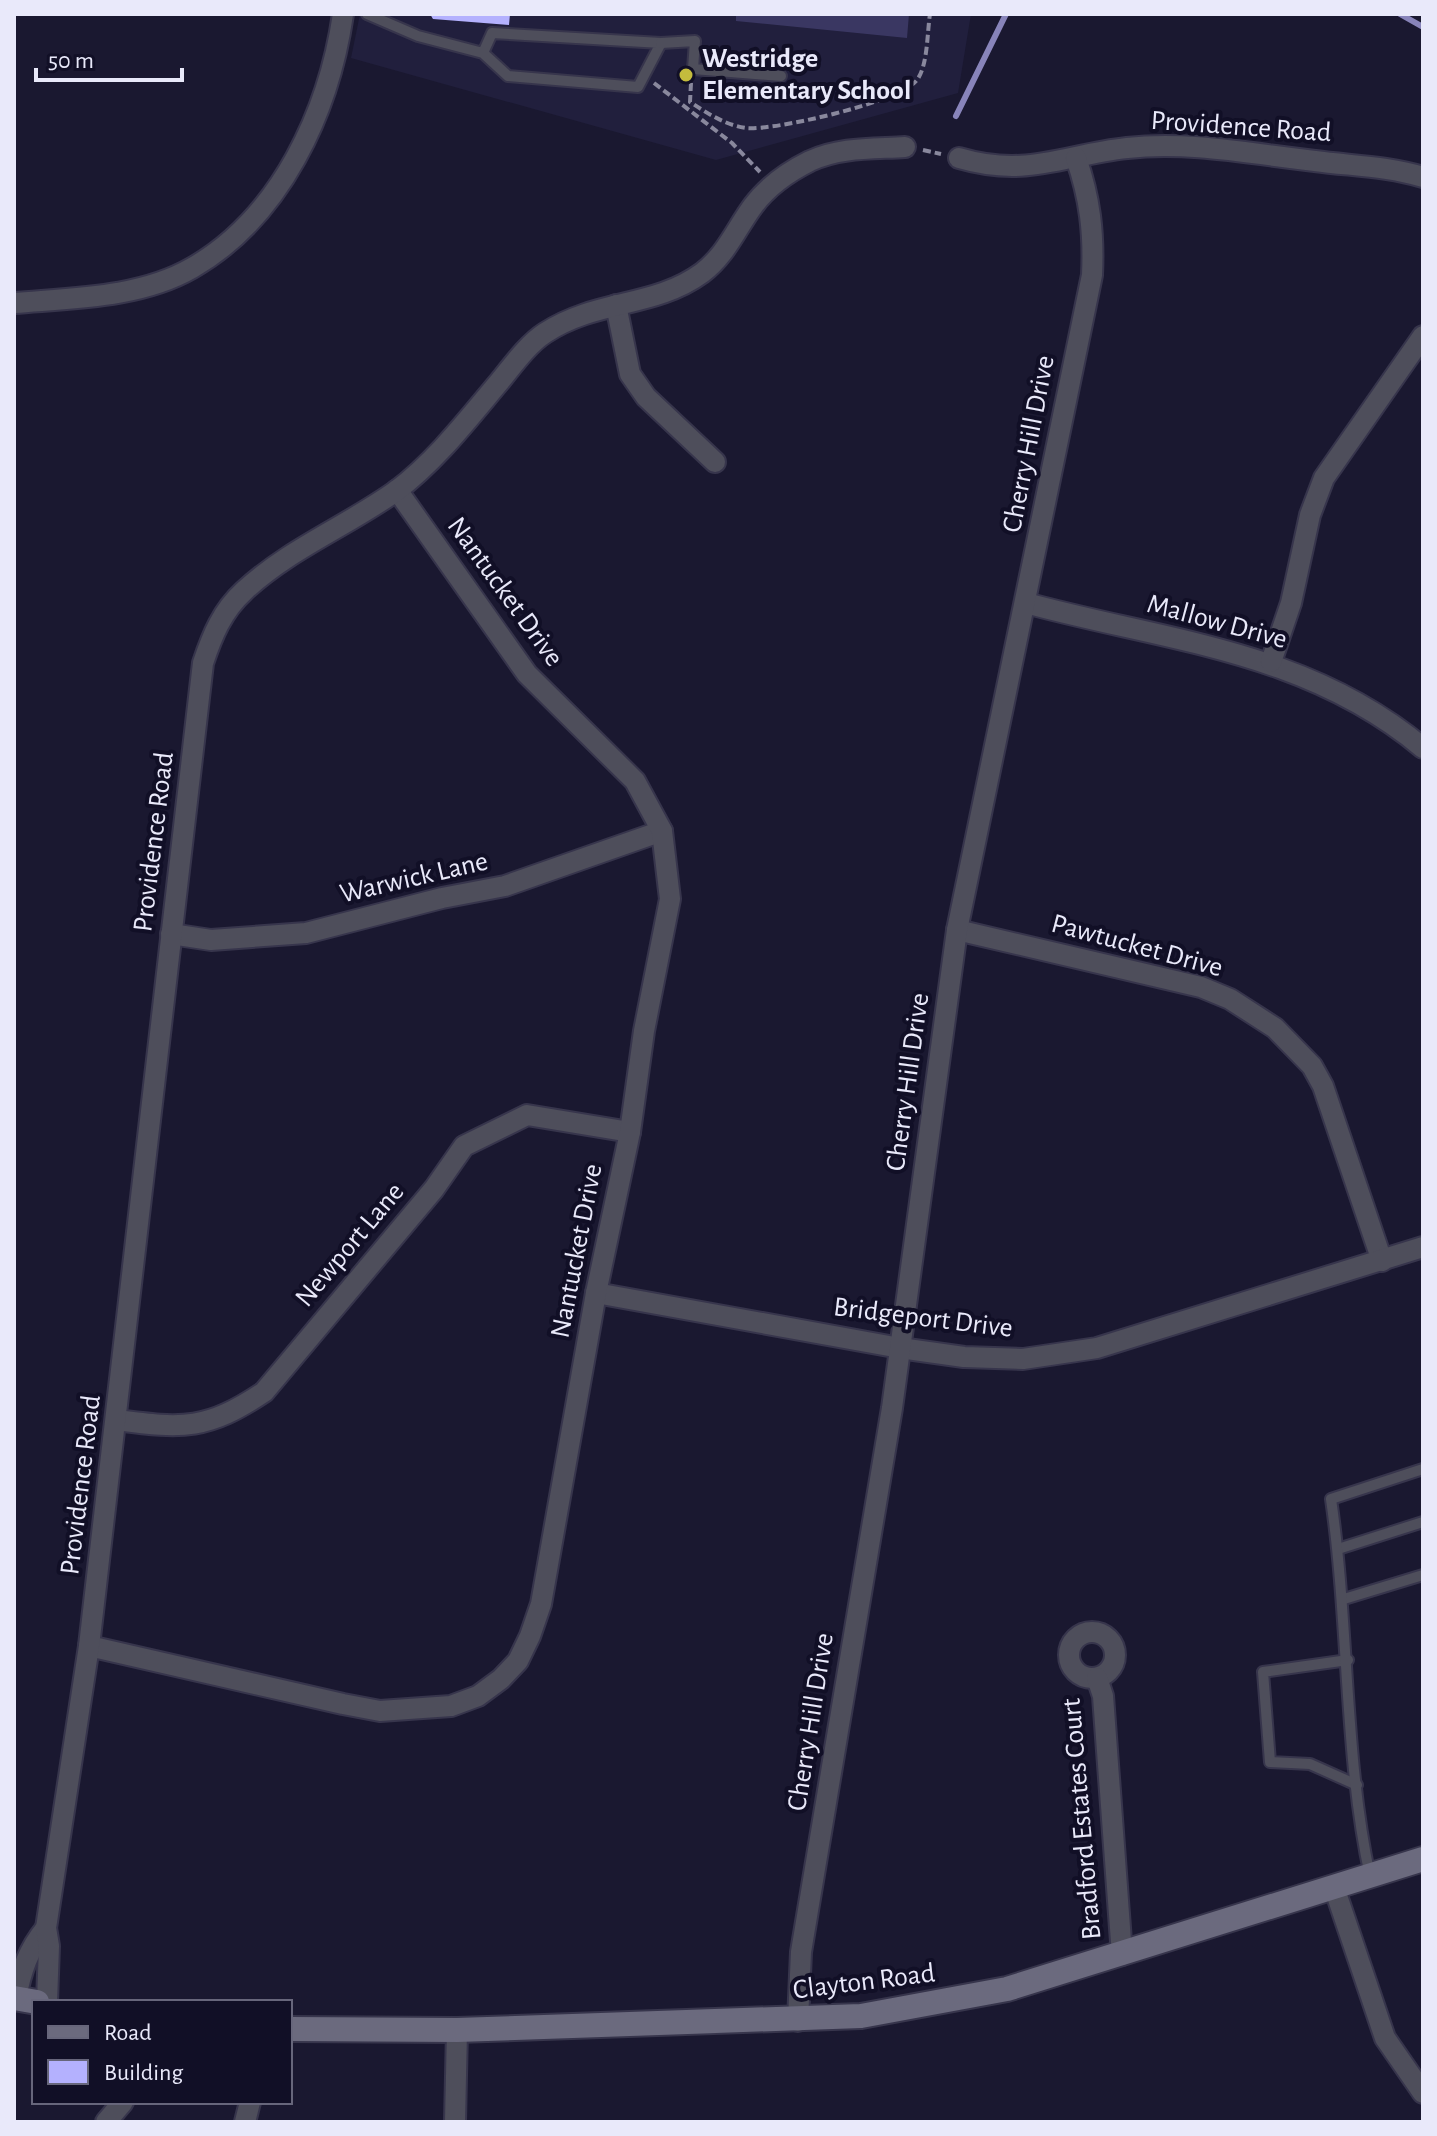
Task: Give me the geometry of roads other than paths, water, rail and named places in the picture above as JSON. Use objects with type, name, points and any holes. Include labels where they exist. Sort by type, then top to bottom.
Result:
[{"type":"main road","name":"Clayton Road","points":[[292,2029],[457,2030],[798,2021],[938,2005],[1007,1989],[1122,1955],[1423,1859]]},
{"type":"street","points":[[14,303],[106,294],[150,284],[192,268],[226,243],[258,212],[288,172],[316,117],[343,14]]},
{"type":"street","name":"Providence Road","points":[[959,158],[996,167],[1028,168],[1125,148],[1171,145],[1360,164],[1423,177]]},
{"type":"street","name":"Providence Road","points":[[47,2000],[49,1946],[46,1928],[89,1646],[203,663],[212,636],[227,608],[244,590],[291,556],[397,490],[450,441],[543,334],[590,309],[650,298],[683,286],[724,252],[755,204],[773,186],[811,161],[838,152],[905,147]]},
{"type":"street","name":"Cherry Hill Drive","points":[[798,2021],[801,1952],[900,1348],[957,930],[1092,275],[1094,236],[1089,195],[1076,158]]},
{"type":"street","points":[[616,305],[630,374],[646,397],[715,462]]},
{"type":"street","points":[[1271,662],[1291,603],[1310,515],[1324,478],[1423,336]]},
{"type":"street","name":"Nantucket Drive","points":[[89,1646],[380,1711],[451,1706],[478,1696],[518,1661],[541,1604],[596,1293],[630,1132],[644,1031],[670,899],[662,831],[635,781],[508,651],[397,490]]},
{"type":"street","name":"Mallow Drive","points":[[1026,603],[1189,639],[1271,662],[1367,710],[1423,748]]},
{"type":"street","name":"Warwick Lane","points":[[171,934],[211,940],[306,933],[505,886],[662,831]]},
{"type":"street","name":"Pawtucket Drive","points":[[957,930],[1201,987],[1230,999],[1275,1028],[1296,1046],[1323,1086],[1382,1261]]},
{"type":"street","name":"Newport Lane","points":[[117,1420],[177,1428],[206,1423],[237,1410],[264,1392],[434,1189],[464,1146],[527,1115],[630,1132]]},
{"type":"street","name":"Bridgeport Drive","points":[[596,1293],[900,1348],[964,1357],[1023,1359],[1097,1348],[1423,1247]]},
{"type":"street","name":"Bradford Estates Court","points":[[1097,1678],[1103,1696],[1122,1955]]},
{"type":"street","points":[[1334,1887],[1385,2038],[1423,2093]]},
{"type":"street","name":"Providence Road","points":[[22,1999],[22,1970],[33,1944],[46,1928]]},
{"type":"street","points":[[455,2122],[457,2030]]},
{"type":"street","points":[[106,2122],[121,2104]]},
{"type":"lane","points":[[367,14],[389,18],[418,36],[483,53],[508,76],[638,87],[661,43]]},
{"type":"lane","points":[[483,53],[492,33],[661,43],[695,41],[693,69],[781,76]]},
{"type":"lane","points":[[1370,1876],[1360,1829],[1343,1579],[1331,1499],[1423,1469]]},
{"type":"lane","points":[[1338,1549],[1423,1522]]},
{"type":"lane","points":[[1344,1599],[1423,1575]]},
{"type":"lane","points":[[1348,1660],[1263,1672],[1270,1762],[1310,1764],[1357,1785]]},
{"type":"waterway","points":[[956,116],[1006,14]]},
{"type":"waterway","points":[[1400,14],[1423,27]]},
{"type":"place","name":"Westridge Elementary School","points":[[686,75]]}]
